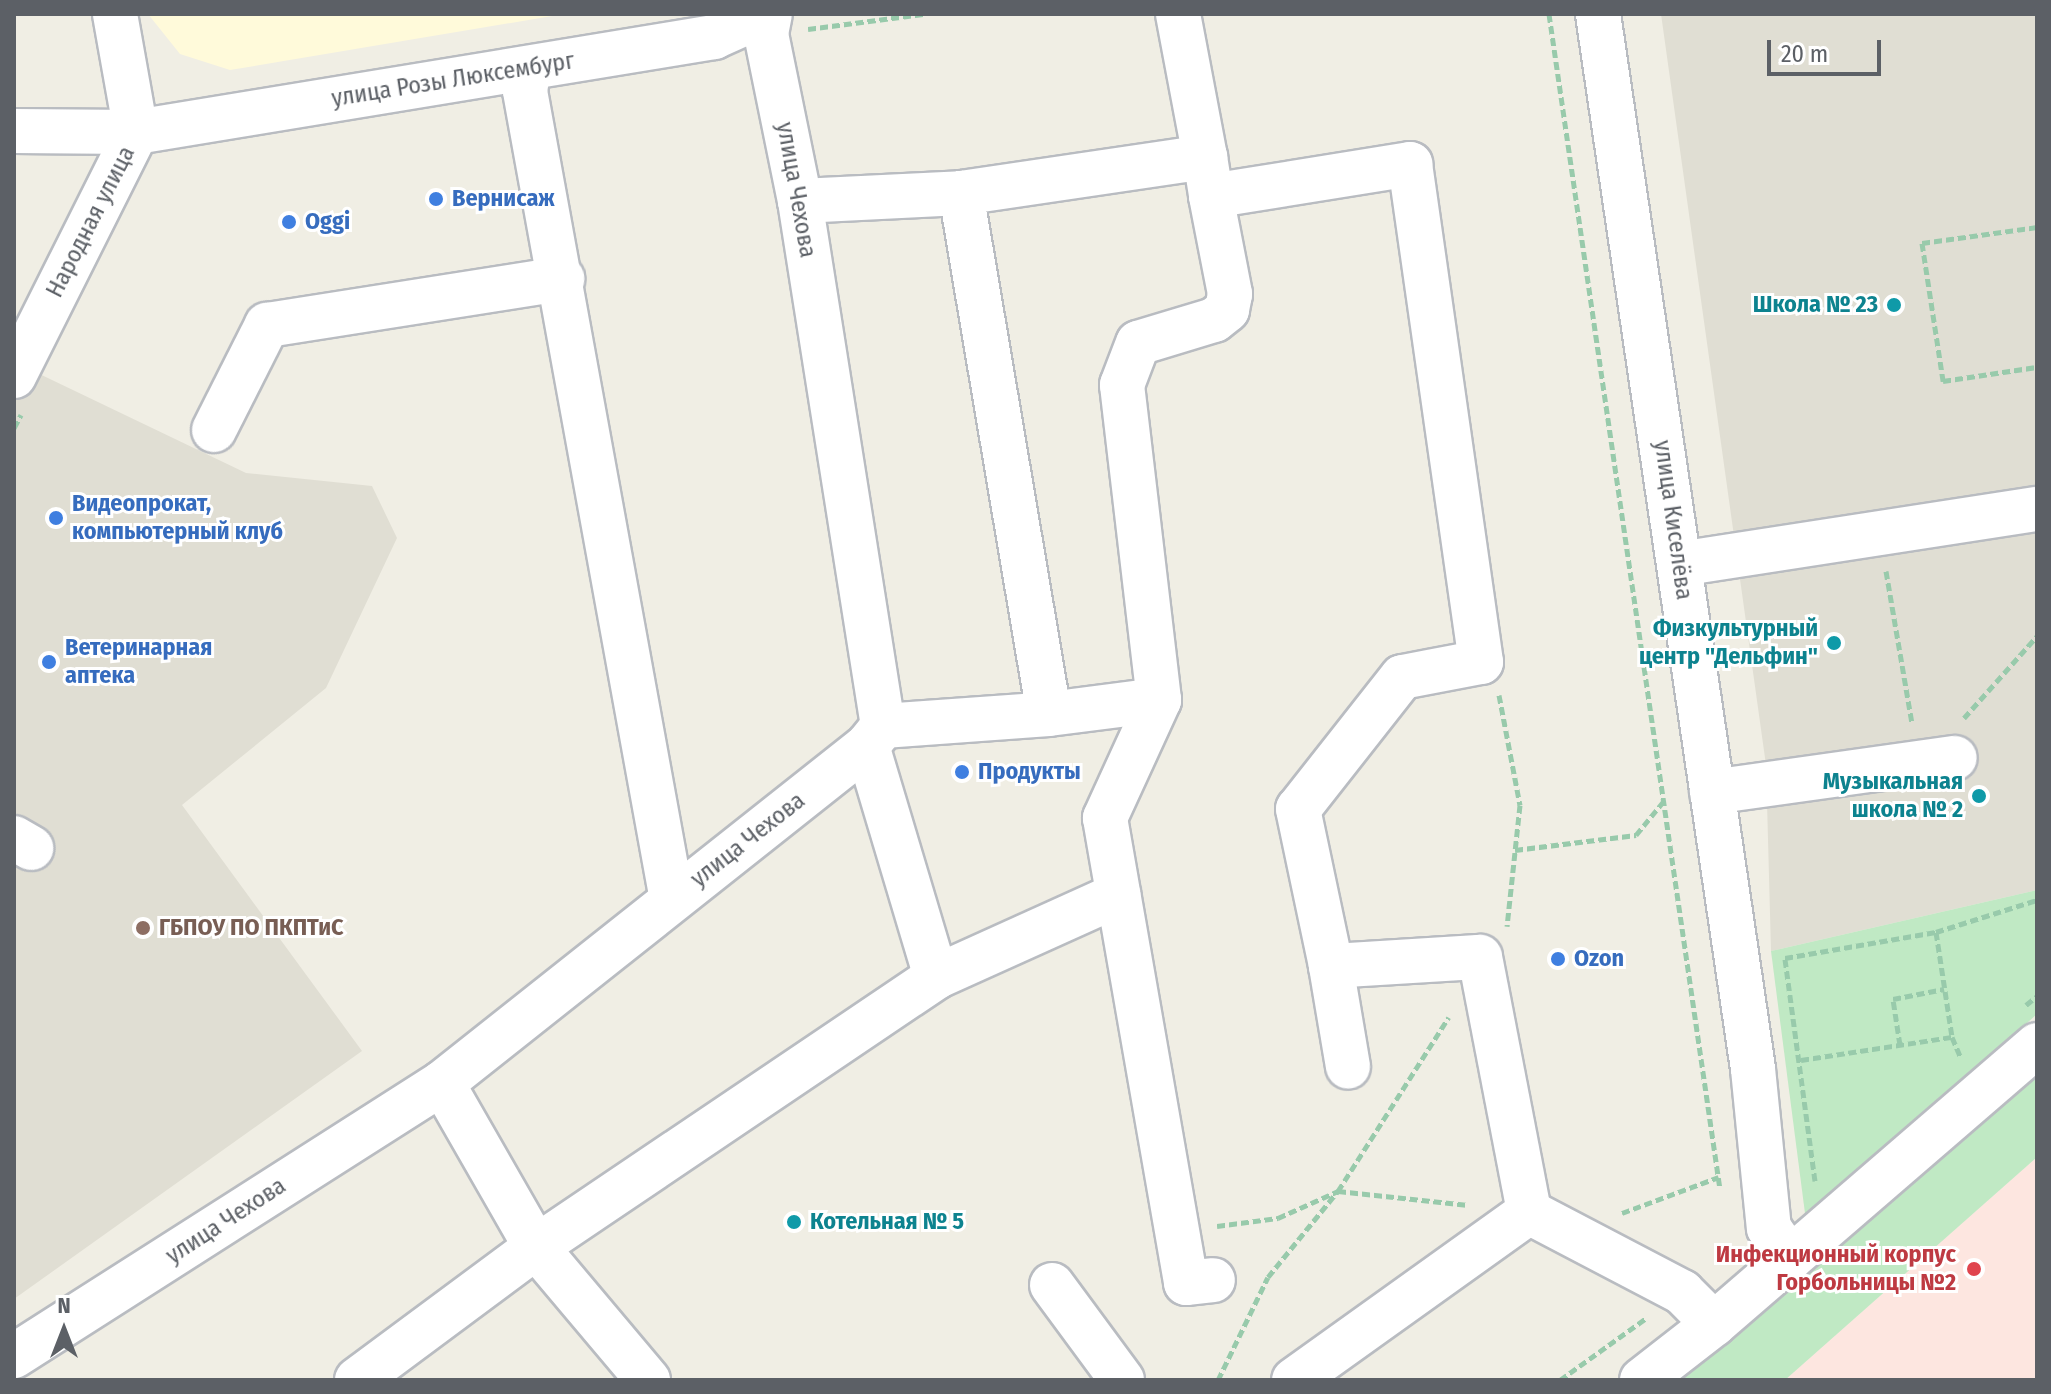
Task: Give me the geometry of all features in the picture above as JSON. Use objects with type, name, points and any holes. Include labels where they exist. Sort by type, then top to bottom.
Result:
[{"type":"street","name":"Народная улица","points":[[21,388],[136,132],[115,14]]},
{"type":"street","points":[[1178,14],[1230,294],[1227,310],[1214,320],[1138,343],[1122,385],[1159,700],[1105,818],[1186,1283],[1213,1280]]},
{"type":"street","name":"улица Киселёва","points":[[1598,14],[1753,1069],[1769,1228],[1790,1258]]},
{"type":"street","name":"улица Розы Люксембург","points":[[14,131],[136,132],[529,68],[712,26],[767,21]]},
{"type":"street","name":"улица Чехова","points":[[14,1356],[442,1083],[875,736],[800,201],[767,21]]},
{"type":"street","points":[[529,68],[525,91],[562,279],[672,900]]},
{"type":"street","points":[[800,201],[1410,164],[1481,662],[1402,677],[1298,809],[1331,966],[1348,1067]]},
{"type":"street","points":[[961,193],[1049,714]]},
{"type":"street","points":[[214,430],[267,325],[562,279]]},
{"type":"street","points":[[1680,564],[2037,509]]},
{"type":"street","points":[[936,977],[875,736],[1159,700]]},
{"type":"street","points":[[1712,792],[1935,761]]},
{"type":"street","points":[[357,1380],[536,1247],[936,977],[1118,895]]},
{"type":"street","points":[[1331,966],[1481,964],[1529,1212]]},
{"type":"street","points":[[1642,1380],[1714,1324],[1790,1258],[2026,1030]]},
{"type":"street","points":[[442,1083],[536,1247],[648,1380]]},
{"type":"street","points":[[1529,1212],[1682,1292],[1714,1324]]},
{"type":"street","points":[[1294,1380],[1529,1212]]},
{"type":"street","points":[[1052,1285],[1122,1380]]},
{"type":"path","points":[[767,21],[923,14]]},
{"type":"path","points":[[1549,14],[1722,1204]]},
{"type":"path","points":[[2037,227],[1922,243],[1943,381],[2037,367]]},
{"type":"path","points":[[14,428],[21,388]]},
{"type":"path","points":[[1880,534],[1935,761]]},
{"type":"path","points":[[1935,761],[1982,695],[2037,636]]},
{"type":"path","points":[[1218,1380],[1268,1277],[1338,1191],[1424,1051],[1481,964],[1506,933],[1520,805],[1500,697],[1481,662]]},
{"type":"path","points":[[1515,850],[1636,835],[1664,802]]},
{"type":"path","points":[[1826,1172],[1814,1182],[1801,1060],[1785,958],[1936,932],[2037,900]]},
{"type":"path","points":[[1936,932],[1952,1037],[1962,1061],[1973,1052]]},
{"type":"path","points":[[1900,1045],[1893,999],[1944,989]]},
{"type":"path","points":[[2026,1030],[2037,996]]},
{"type":"path","points":[[1801,1060],[1952,1037]]},
{"type":"path","points":[[1618,1215],[1719,1177]]},
{"type":"path","points":[[1174,1208],[1196,1228],[1278,1218],[1338,1191],[1529,1212]]},
{"type":"path","points":[[1560,1380],[1682,1292]]},
{"type":"shaded area","points":[[148,14],[564,14],[230,70],[180,54]]},
{"type":"shaded area","points":[[1661,14],[2037,14],[2037,890],[1771,951],[1766,765]]},
{"type":"shaded area","name":"ГБПОУ ПО ПКПТиС","points":[[27,368],[246,473],[372,486],[397,538],[326,688],[182,805],[362,1051],[14,1299],[14,394]]},
{"type":"shaded area","name":"Инфекционный корпус Горбольницы №2","points":[[2037,1157],[2037,1380],[1785,1380]]},
{"type":"green space","points":[[2037,890],[2037,1014],[1806,1221],[1771,951]]},
{"type":"green space","points":[[2037,1065],[2037,1157],[1785,1380],[1657,1380]]},
{"type":"place","name":"Вернисаж","points":[[436,199]]},
{"type":"place","name":"Oggi","points":[[289,222]]},
{"type":"place","name":"Школа № 23","points":[[1894,305]]},
{"type":"place","name":"Видеопрокат, компьютерный клуб","points":[[56,518]]},
{"type":"place","name":"Физкультурный центр \"Дельфин\"","points":[[1834,643]]},
{"type":"place","name":"Ветеринарная аптека","points":[[49,662]]},
{"type":"place","name":"Продукты","points":[[962,772]]},
{"type":"place","name":"Музыкальная школа № 2","points":[[1979,796]]},
{"type":"place","name":"ГБПОУ ПО ПКПТиС","points":[[143,928]]},
{"type":"place","name":"Ozon","points":[[1558,959]]},
{"type":"place","name":"Котельная № 5","points":[[794,1222]]},
{"type":"place","name":"Инфекционный корпус Горбольницы №2","points":[[1974,1269]]}]
